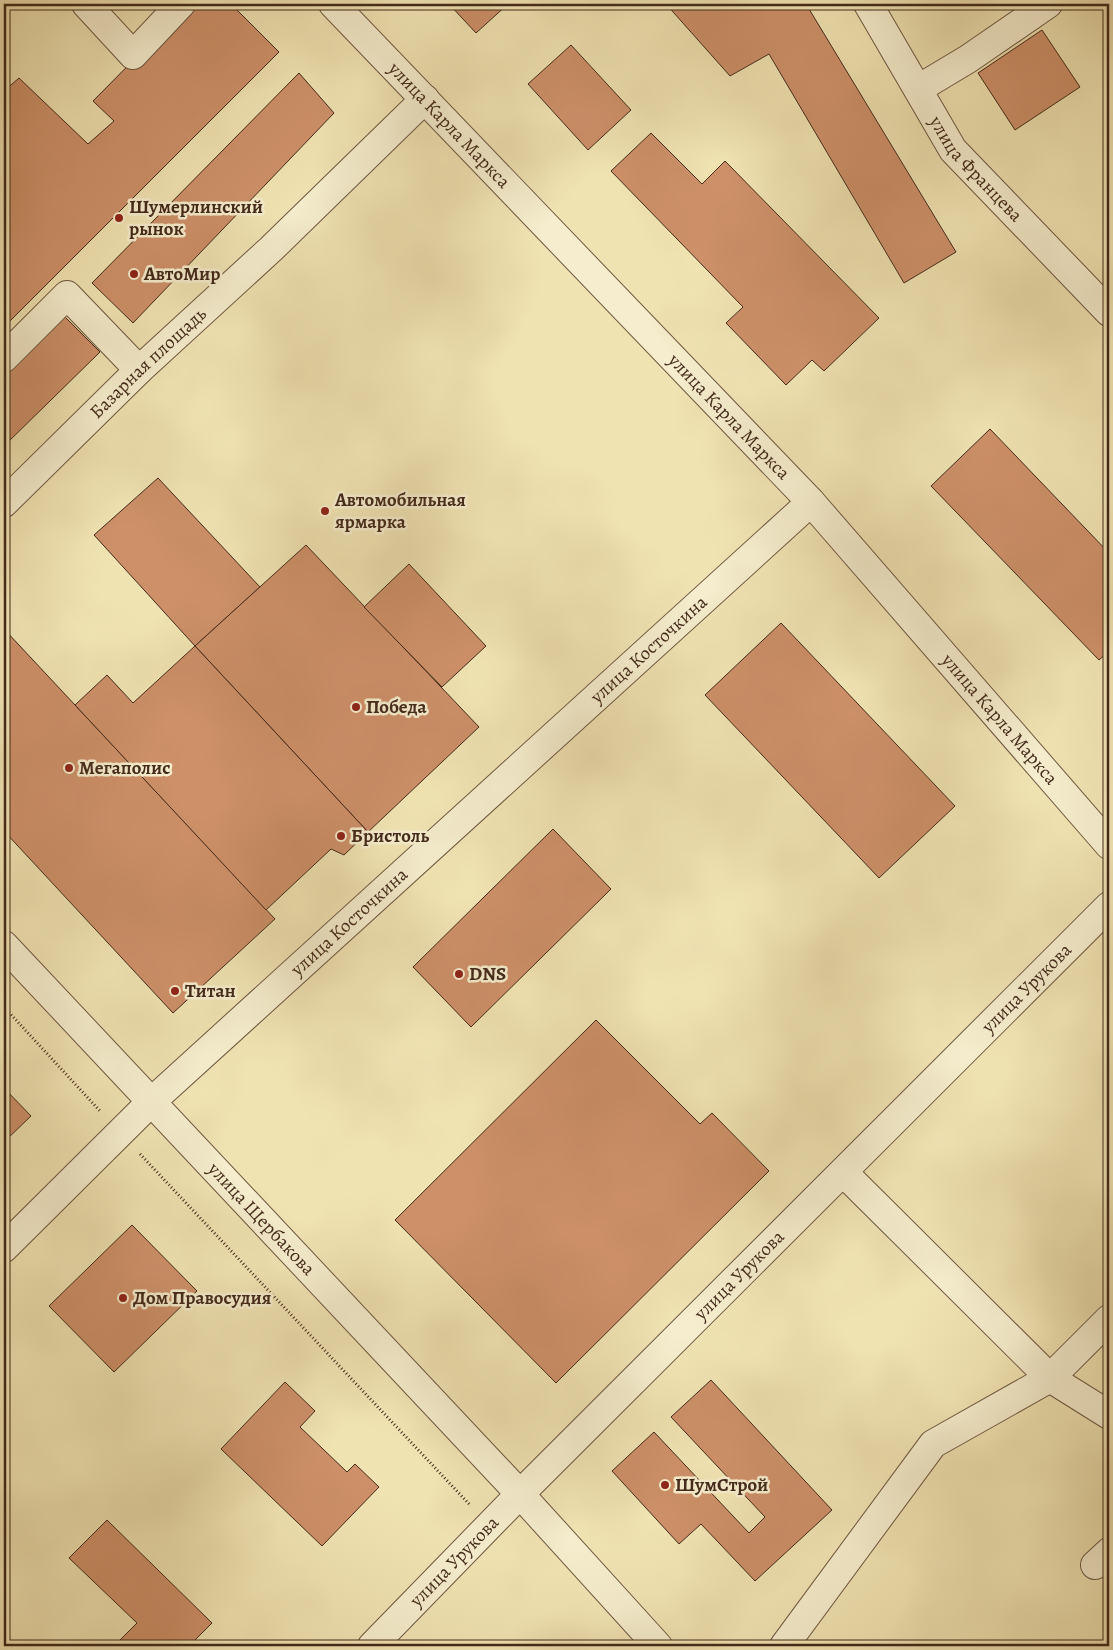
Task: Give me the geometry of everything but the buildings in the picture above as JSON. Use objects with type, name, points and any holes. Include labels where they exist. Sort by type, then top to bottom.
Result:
[{"type":"street","points":[[86,4],[133,55],[181,4]]},
{"type":"street","name":"улица Карла Маркса","points":[[333,4],[810,502],[1109,845]]},
{"type":"street","name":"улица Францева","points":[[868,4],[953,150],[1109,312]]},
{"type":"street","points":[[918,89],[968,59],[1048,4]]},
{"type":"street","name":"Базарная площадь","points":[[4,503],[140,370],[270,250],[425,99]]},
{"type":"street","points":[[4,358],[67,295],[140,370]]},
{"type":"street","name":"улица Косточкина","points":[[4,1248],[150,1103],[810,502]]},
{"type":"street","name":"улица Урукова","points":[[372,1646],[520,1494],[844,1173],[1109,906]]},
{"type":"street","name":"улица Щербакова","points":[[4,945],[150,1103],[520,1494],[658,1646]]},
{"type":"street","points":[[844,1173],[1050,1378],[1109,1415]]},
{"type":"street","points":[[784,1646],[933,1444],[1050,1378],[1109,1319]]},
{"type":"path","points":[[4,1007],[490,1525]]},
{"type":"place","name":"Шумерлинский рынок","points":[[119,218]]},
{"type":"place","name":"АвтоМир","points":[[134,274]]},
{"type":"place","name":"Автомобильная ярмарка","points":[[325,511]]},
{"type":"place","name":"Победа","points":[[356,707]]},
{"type":"place","name":"Мегаполис","points":[[69,768]]},
{"type":"place","name":"Бристоль","points":[[341,836]]},
{"type":"place","name":"DNS","points":[[459,974]]},
{"type":"place","name":"Титан","points":[[175,991]]},
{"type":"place","name":"Дом Правосудия","points":[[123,1298]]},
{"type":"place","name":"ШумСтрой","points":[[665,1485]]}]
